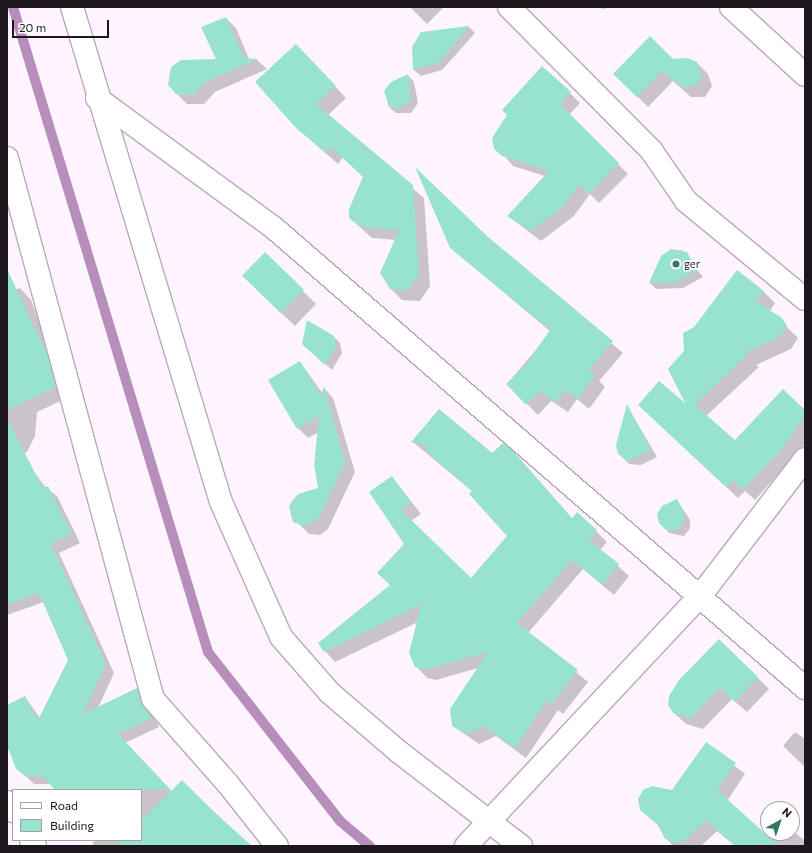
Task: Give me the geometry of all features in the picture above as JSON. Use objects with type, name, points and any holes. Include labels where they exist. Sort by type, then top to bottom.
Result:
[{"type":"street","points":[[72,7],[97,98],[121,159],[221,502],[281,637],[336,698],[399,752],[490,820],[521,846]]},
{"type":"street","points":[[509,7],[652,150],[686,201],[805,299]]},
{"type":"street","points":[[731,7],[805,75]]},
{"type":"street","points":[[97,98],[274,228],[701,595],[805,688]]},
{"type":"street","points":[[7,158],[153,700],[228,784],[277,846]]},
{"type":"street","points":[[466,846],[701,595],[805,459]]},
{"type":"building","points":[[226,17],[244,58],[258,59],[205,82],[194,95],[176,94],[168,85],[171,67],[181,60],[216,59],[201,27]]},
{"type":"building","points":[[469,26],[440,62],[413,70],[412,47],[421,32]]},
{"type":"building","points":[[650,36],[673,59],[688,58],[697,62],[702,75],[698,84],[684,88],[662,71],[637,97],[613,74]]},
{"type":"building","points":[[296,44],[336,86],[316,104],[413,185],[419,274],[408,290],[390,289],[380,273],[399,230],[360,227],[349,218],[349,209],[363,177],[331,147],[326,153],[297,129],[255,82]]},
{"type":"building","points":[[542,66],[571,92],[560,104],[619,163],[589,194],[579,184],[564,206],[531,231],[507,216],[549,171],[502,156],[494,149],[492,138],[507,115],[502,110]]},
{"type":"building","points":[[408,74],[411,101],[399,108],[389,107],[384,91],[391,82]]},
{"type":"building","points":[[415,167],[487,236],[613,341],[589,370],[595,375],[578,399],[566,390],[556,402],[540,391],[526,405],[506,384],[527,363],[550,330],[450,248]]},
{"type":"building","name":"ger","points":[[671,249],[687,252],[697,270],[676,282],[649,283],[661,256]]},
{"type":"building","points":[[265,252],[304,290],[281,313],[242,276]]},
{"type":"building","points":[[7,269],[47,354],[56,387],[7,410]]},
{"type":"building","points":[[737,270],[764,291],[756,301],[782,318],[787,326],[780,337],[746,352],[748,354],[695,405],[735,440],[783,389],[805,410],[805,415],[782,449],[743,489],[733,480],[726,487],[638,405],[659,381],[685,403],[668,369],[684,351],[683,333],[694,327]]},
{"type":"building","points":[[307,320],[334,336],[336,346],[325,365],[302,344]]},
{"type":"building","points":[[300,361],[321,396],[324,386],[345,462],[318,519],[304,526],[293,522],[289,506],[298,494],[318,488],[314,465],[319,416],[297,429],[268,380]]},
{"type":"building","points":[[627,404],[651,450],[628,461],[618,454],[616,445]]},
{"type":"building","points":[[439,409],[492,453],[503,443],[514,452],[572,518],[577,512],[597,530],[589,540],[619,564],[603,585],[572,560],[517,623],[578,670],[552,704],[547,700],[515,748],[484,726],[467,734],[452,726],[450,709],[488,652],[425,670],[415,667],[409,653],[421,605],[324,652],[318,643],[390,585],[377,573],[404,544],[369,492],[392,476],[411,503],[401,510],[471,578],[507,536],[469,494],[472,491],[425,450],[429,447],[411,442]]},
{"type":"building","points":[[7,419],[43,488],[48,486],[72,534],[51,544],[106,664],[83,714],[137,688],[141,703],[152,718],[118,734],[171,790],[54,789],[42,776],[25,776],[16,769],[7,745],[7,705],[25,696],[38,720],[68,660],[39,593],[7,604]]},
{"type":"building","points":[[677,499],[684,513],[684,522],[677,530],[666,530],[659,523],[657,514],[662,506]]},
{"type":"building","points":[[719,639],[758,677],[735,702],[720,688],[691,718],[673,713],[668,705],[669,696],[679,680]]},
{"type":"building","points":[[706,742],[736,763],[717,790],[760,829],[760,841],[773,841],[779,846],[736,846],[706,821],[686,840],[675,843],[665,839],[658,825],[640,810],[638,799],[643,790],[652,786],[672,790]]},
{"type":"building","points":[[182,780],[215,813],[252,846],[116,846],[121,841],[142,841],[142,820]]},
{"type":"waterway","points":[[13,7],[208,652],[340,821],[370,846]]},
{"type":"place","name":"ger","points":[[676,264]]}]
